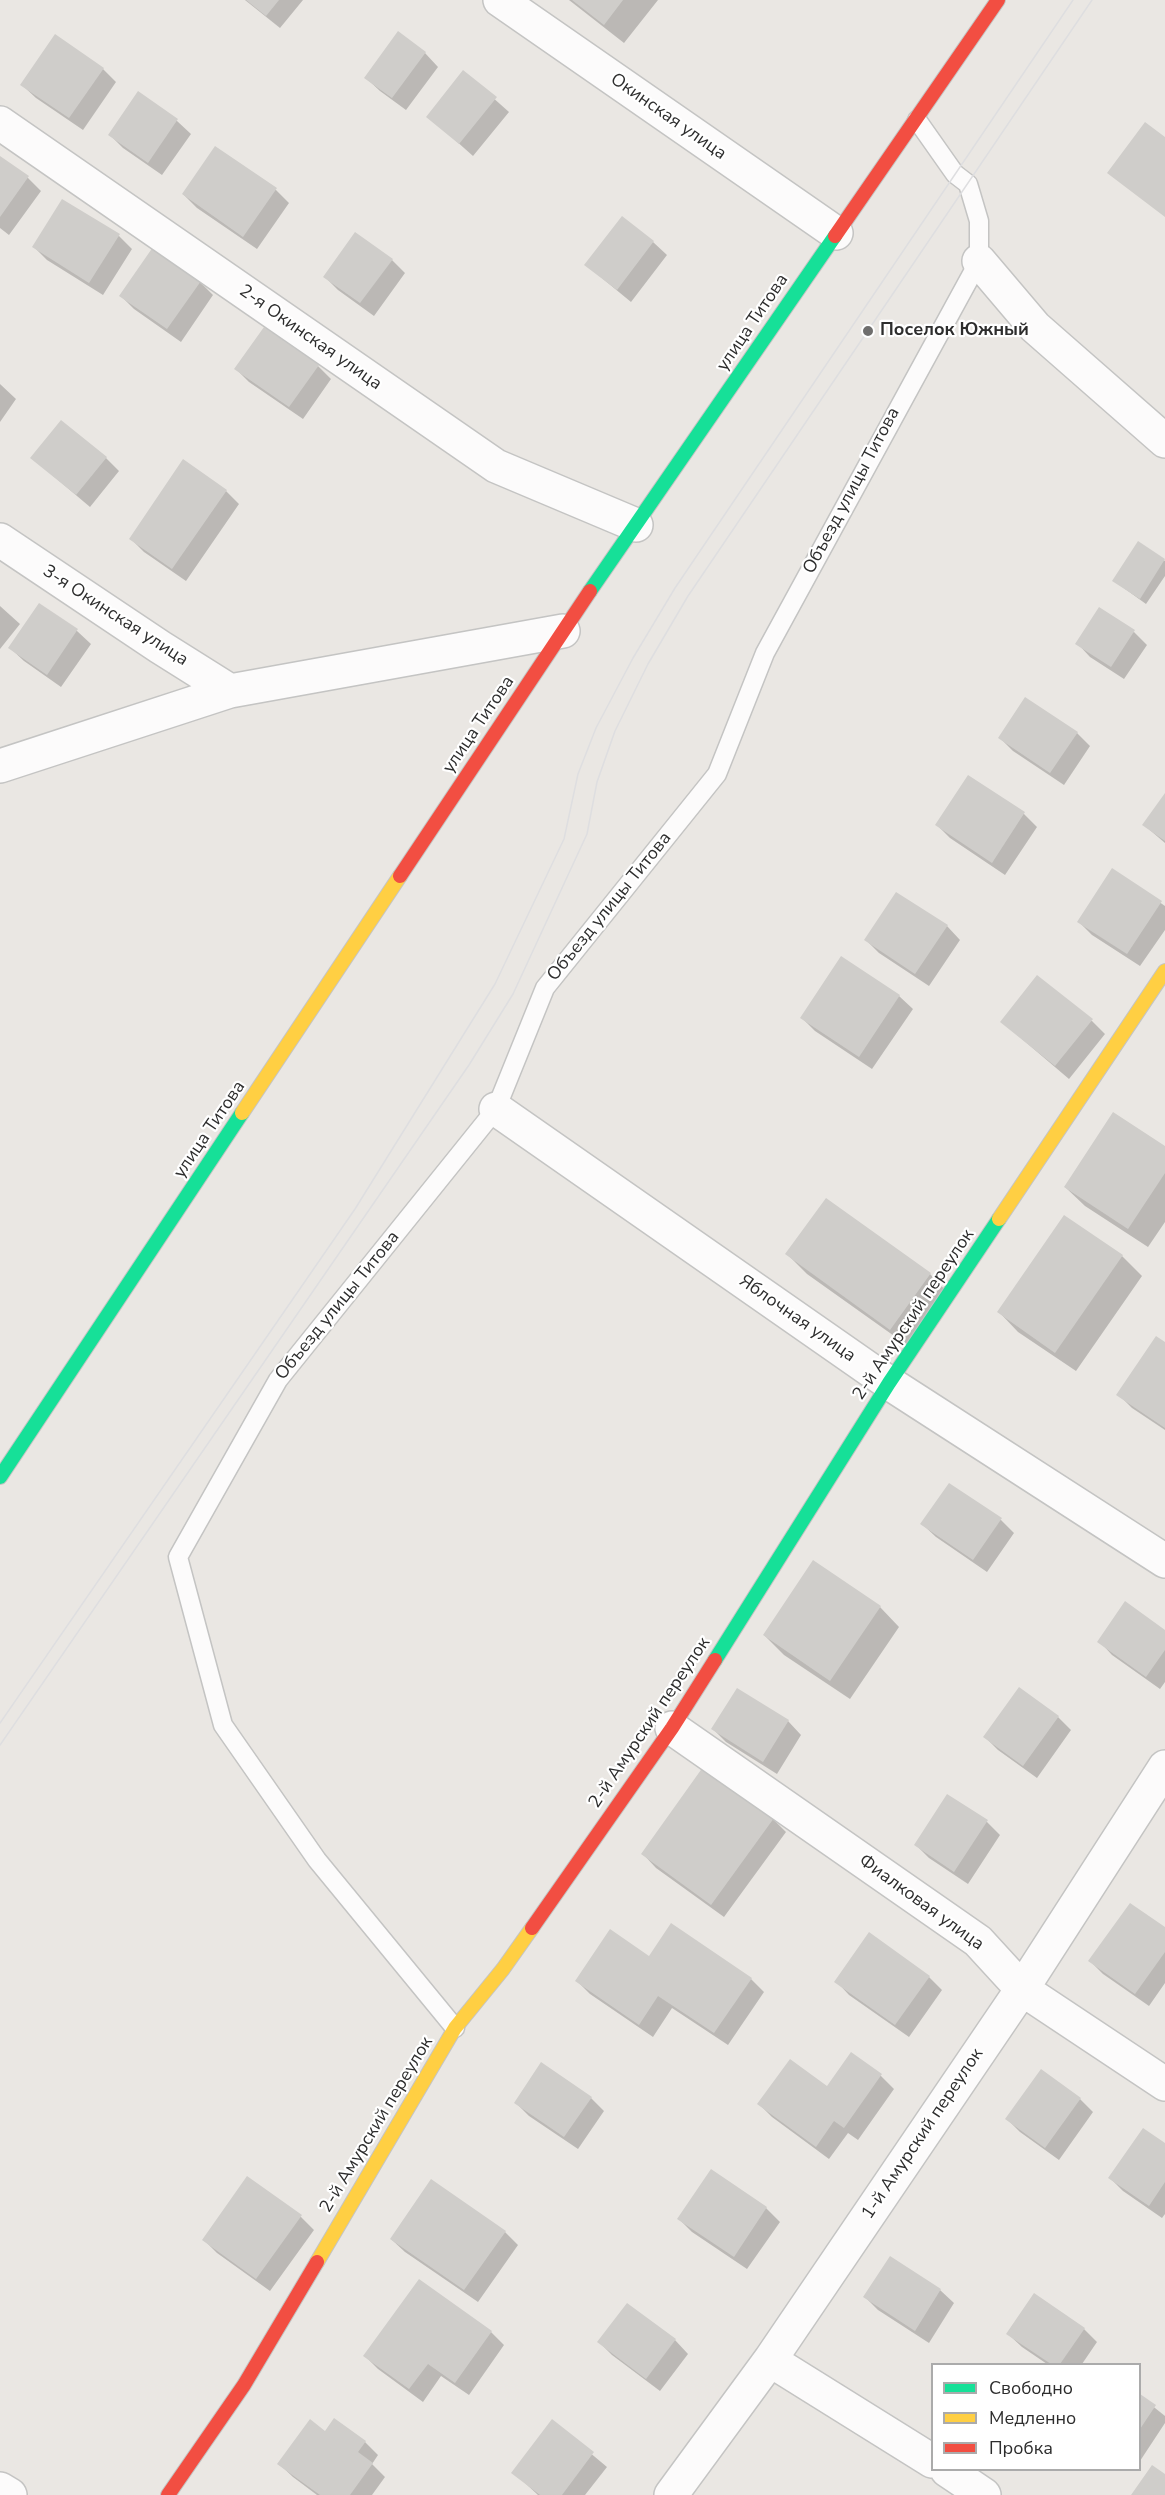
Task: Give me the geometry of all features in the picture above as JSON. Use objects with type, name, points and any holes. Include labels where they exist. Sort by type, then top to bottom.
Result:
[{"type":"street","name":"Окинская улица","points":[[500,0],[836,233]]},
{"type":"street","name":"улица Титова","points":[[0,1477],[563,631],[998,0]]},
{"type":"street","name":"2-я Окинская улица","points":[[0,123],[496,466],[636,525]]},
{"type":"street","points":[[979,261],[1035,327],[1165,441]]},
{"type":"street","name":"3-я Окинская улица","points":[[0,540],[230,691]]},
{"type":"street","points":[[0,766],[230,691],[563,631]]},
{"type":"street","name":"2-й Амурский переулок","points":[[168,2495],[244,2385],[456,2028],[503,1969],[672,1728],[889,1383],[1165,971]]},
{"type":"street","name":"Яблочная улица","points":[[496,1109],[889,1383],[1165,1561]]},
{"type":"street","name":"Фиалковая улица","points":[[672,1728],[978,1941],[1022,1989],[1165,2084]]},
{"type":"street","name":"1-й Амурский переулок","points":[[671,2495],[770,2360],[1022,1989],[1165,1767]]},
{"type":"street","points":[[770,2360],[931,2460]]},
{"type":"street","points":[[949,2471],[984,2495]]},
{"type":"street","points":[[0,2489],[10,2495]]},
{"type":"lane","points":[[917,120],[955,174],[968,184],[979,221],[979,261]]},
{"type":"lane","name":"Объезд улицы Титова","points":[[456,2028],[317,1860],[223,1725],[178,1557],[278,1380],[496,1109],[545,988],[717,774],[765,653],[979,261]]},
{"type":"building","points":[[246,0],[279,0],[266,16]]},
{"type":"building","points":[[572,0],[623,0],[604,25]]},
{"type":"building","points":[[398,31],[426,52],[392,98],[364,78]]},
{"type":"building","points":[[55,34],[104,68],[69,118],[20,85]]},
{"type":"building","points":[[463,70],[497,97],[459,144],[426,117]]},
{"type":"building","points":[[138,91],[178,119],[148,163],[108,135]]},
{"type":"building","points":[[1145,122],[1165,137],[1165,217],[1107,173]]},
{"type":"building","points":[[215,146],[277,188],[243,237],[182,194]]},
{"type":"building","points":[[0,156],[29,176],[0,217]]},
{"type":"building","points":[[62,199],[120,234],[89,283],[32,247]]},
{"type":"building","points":[[622,216],[654,241],[617,290],[584,265]]},
{"type":"building","points":[[355,232],[393,259],[360,303],[323,277]]},
{"type":"building","points":[[153,247],[201,281],[167,329],[119,296]]},
{"type":"building","points":[[264,327],[319,365],[289,407],[234,369]]},
{"type":"building","points":[[61,420],[107,457],[76,495],[30,458]]},
{"type":"building","points":[[183,459],[227,490],[172,569],[129,539]]},
{"type":"building","points":[[1138,541],[1165,559],[1140,599],[1112,581]]},
{"type":"building","points":[[39,603],[78,629],[47,675],[8,648]]},
{"type":"building","points":[[1099,607],[1135,630],[1111,667],[1075,644]]},
{"type":"building","points":[[1025,697],[1078,732],[1050,773],[998,738]]},
{"type":"building","points":[[968,775],[1025,812],[992,863],[935,825]]},
{"type":"building","points":[[1165,793],[1165,841],[1142,825]]},
{"type":"building","points":[[1112,868],[1162,901],[1127,954],[1077,922]]},
{"type":"building","points":[[896,892],[948,925],[915,974],[864,940]]},
{"type":"building","points":[[841,956],[900,995],[859,1057],[800,1018]]},
{"type":"building","points":[[1037,975],[1093,1019],[1055,1066],[1000,1022]]},
{"type":"building","points":[[1113,1112],[1165,1146],[1165,1173],[1128,1229],[1064,1187]]},
{"type":"building","points":[[826,1198],[931,1273],[890,1330],[785,1254]]},
{"type":"building","points":[[1064,1215],[1123,1255],[1055,1353],[997,1312]]},
{"type":"building","points":[[1156,1336],[1165,1342],[1165,1428],[1116,1395]]},
{"type":"building","points":[[949,1483],[1002,1518],[973,1560],[920,1524]]},
{"type":"building","points":[[813,1560],[881,1606],[830,1681],[763,1635]]},
{"type":"building","points":[[1125,1601],[1165,1630],[1165,1650],[1146,1677],[1097,1642]]},
{"type":"building","points":[[1019,1687],[1059,1716],[1023,1766],[983,1737]]},
{"type":"building","points":[[737,1688],[789,1720],[763,1762],[711,1729]]},
{"type":"building","points":[[703,1767],[774,1818],[711,1905],[641,1854]]},
{"type":"building","points":[[947,1794],[988,1820],[954,1872],[914,1845]]},
{"type":"building","points":[[1130,1903],[1165,1927],[1165,1952],[1135,1994],[1088,1961]]},
{"type":"building","points":[[671,1923],[752,1978],[714,2033],[658,1996],[639,2025],[575,1981],[610,1929],[649,1956]]},
{"type":"building","points":[[869,1932],[930,1976],[895,2025],[834,1982]]},
{"type":"building","points":[[851,2052],[882,2074],[844,2128],[834,2121],[816,2147],[757,2104],[790,2059],[827,2086]]},
{"type":"building","points":[[541,2062],[592,2097],[564,2137],[514,2103]]},
{"type":"building","points":[[1041,2069],[1081,2098],[1045,2148],[1005,2119]]},
{"type":"building","points":[[1143,2128],[1165,2143],[1165,2182],[1149,2206],[1108,2178]]},
{"type":"building","points":[[711,2169],[767,2207],[734,2257],[677,2219]]},
{"type":"building","points":[[247,2176],[302,2215],[256,2279],[202,2240]]},
{"type":"building","points":[[431,2179],[506,2231],[464,2290],[390,2239]]},
{"type":"building","points":[[890,2256],[941,2289],[915,2331],[863,2297]]},
{"type":"building","points":[[419,2279],[492,2331],[455,2383],[428,2364],[409,2389],[363,2356]]},
{"type":"building","points":[[1034,2293],[1085,2328],[1061,2363],[1050,2363],[1006,2334]]},
{"type":"building","points":[[627,2303],[676,2339],[646,2379],[597,2342]]},
{"type":"building","points":[[1141,2395],[1156,2405],[1141,2428]]},
{"type":"building","points":[[334,2418],[366,2441],[358,2452],[373,2463],[350,2495],[320,2495],[277,2464],[310,2419],[325,2431]]},
{"type":"building","points":[[552,2419],[594,2452],[562,2495],[540,2495],[511,2473]]},
{"type":"building","points":[[1152,2465],[1165,2474],[1165,2495],[1131,2495]]},
{"type":"tram line","points":[[0,1723],[355,1209],[495,984],[564,839],[578,774],[596,728],[633,658],[675,588],[1073,0]]},
{"type":"tram line","points":[[0,1745],[469,1065],[513,994],[587,834],[597,782],[615,731],[648,664],[688,596],[1092,0]]},
{"type":"traffic: fast","points":[[590,591],[835,236]]},
{"type":"traffic: fast","points":[[0,1477],[242,1113]]},
{"type":"traffic: fast","points":[[715,1660],[889,1383],[999,1219]]},
{"type":"traffic: slow","points":[[242,1113],[400,876]]},
{"type":"traffic: slow","points":[[999,1219],[1165,971]]},
{"type":"traffic: slow","points":[[317,2262],[455,2028],[503,1969],[532,1928]]},
{"type":"traffic: jam","points":[[835,236],[998,0]]},
{"type":"traffic: jam","points":[[400,876],[590,591]]},
{"type":"traffic: jam","points":[[532,1928],[672,1728],[715,1660]]},
{"type":"traffic: jam","points":[[168,2495],[244,2385],[317,2262]]},
{"type":"place","name":"Поселок Южный","points":[[868,331]]}]
